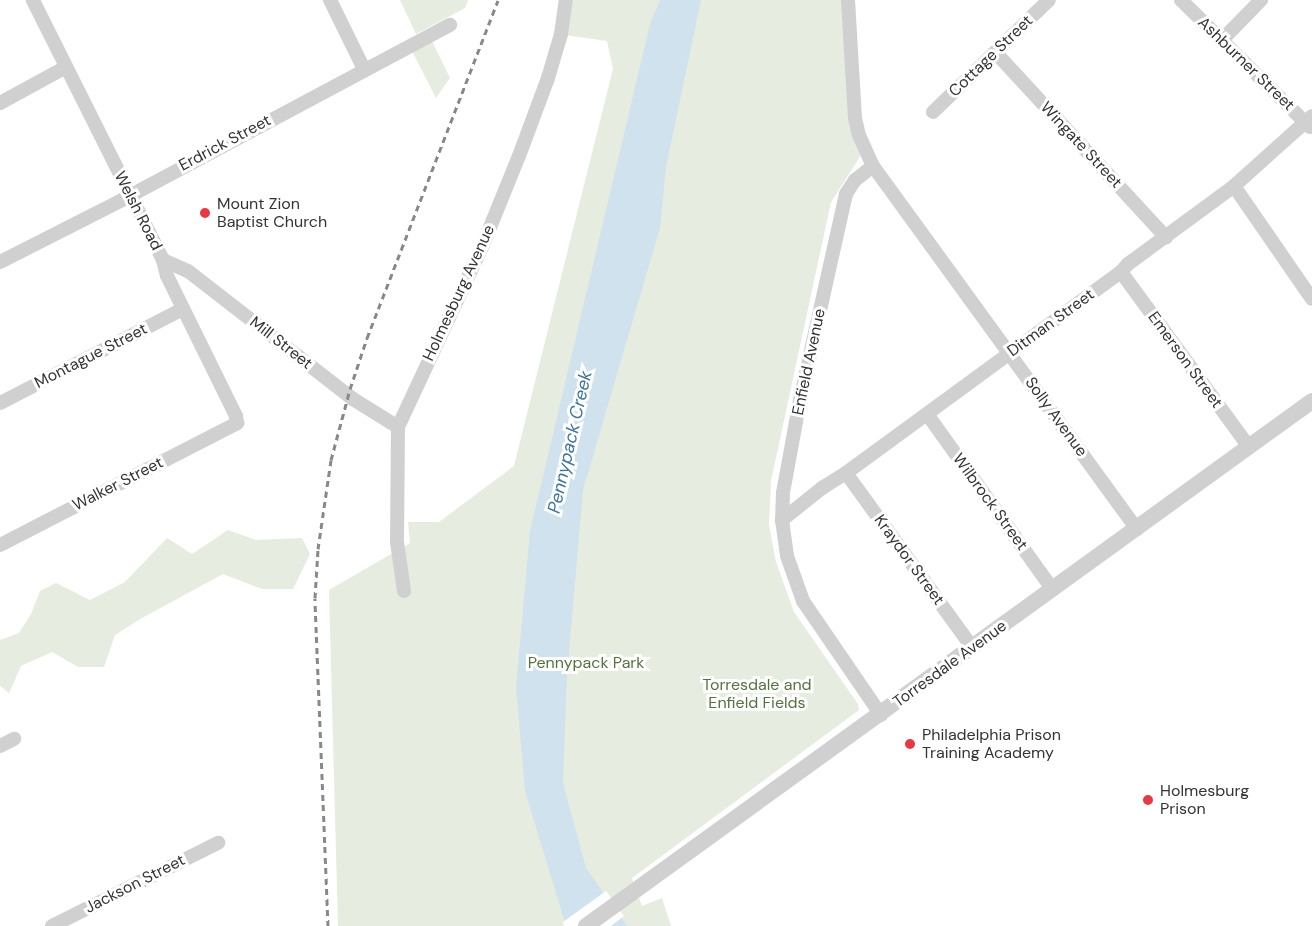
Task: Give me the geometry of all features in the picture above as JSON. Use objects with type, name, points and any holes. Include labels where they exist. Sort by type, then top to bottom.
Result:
[{"type":"street","name":"Welsh Road","points":[[33,0],[163,260],[183,309],[236,416],[237,423]]},
{"type":"street","points":[[330,0],[364,69]]},
{"type":"street","name":"Holmesburg Avenue","points":[[404,591],[397,542],[398,427],[482,247],[519,156],[548,78],[561,34],[566,0]]},
{"type":"street","points":[[849,0],[855,118],[858,135],[873,166]]},
{"type":"street","name":"Cottage Street","points":[[933,112],[1049,0]]},
{"type":"street","name":"Ashburner Street","points":[[1181,0],[1310,122]]},
{"type":"street","points":[[1222,40],[1261,0]]},
{"type":"street","name":"Erdrick Street","points":[[0,262],[450,24]]},
{"type":"street","name":"Wingate Street","points":[[996,53],[1166,237]]},
{"type":"street","points":[[0,103],[66,68]]},
{"type":"street","name":"Ditman Street","points":[[782,520],[822,488],[846,473],[1121,272],[1128,264],[1234,186],[1310,122]]},
{"type":"street","name":"Solly Avenue","points":[[873,166],[1137,529]]},
{"type":"street","name":"Enfield Avenue","points":[[873,166],[855,180],[846,194],[800,400],[783,493],[782,520],[787,556],[803,602],[881,715]]},
{"type":"street","points":[[1234,186],[1312,299]]},
{"type":"street","name":"Mill Street","points":[[163,260],[188,271],[353,399],[398,427]]},
{"type":"street","name":"Emerson Street","points":[[1121,272],[1249,447]]},
{"type":"street","name":"Montague Street","points":[[0,403],[183,309]]},
{"type":"street","name":"Torresdale Avenue","points":[[586,926],[881,715],[1312,401]]},
{"type":"street","name":"Wilbrock Street","points":[[927,414],[1053,590]]},
{"type":"street","name":"Walker Street","points":[[0,546],[237,423]]},
{"type":"street","name":"Kraydor Street","points":[[846,473],[972,647]]},
{"type":"street","points":[[0,746],[14,739]]},
{"type":"street","name":"Jackson Street","points":[[52,926],[218,843]]},
{"type":"green space","points":[[400,0],[468,0],[465,8],[416,34]]},
{"type":"green space","name":"Pennypack Park","points":[[572,0],[842,0],[846,73],[861,155],[831,202],[771,481],[769,525],[776,562],[794,612],[858,704],[859,710],[632,878],[642,906],[662,898],[671,926],[338,926],[329,590],[410,543],[408,522],[439,522],[514,466],[613,69],[607,41],[565,35]]},
{"type":"green space","points":[[431,39],[450,78],[436,98],[411,49]]},
{"type":"green space","points":[[228,530],[256,540],[302,538],[310,554],[293,589],[262,589],[223,574],[115,635],[104,667],[78,667],[52,652],[21,666],[9,693],[0,686],[0,640],[19,633],[31,614],[40,591],[56,583],[90,600],[125,582],[167,538],[192,554]]},
{"type":"water","name":"Pennypack Creek","points":[[660,0],[701,0],[666,167],[660,228],[583,490],[567,675],[563,783],[586,868],[627,926],[566,926],[525,791],[516,687],[530,531],[650,24]]},
{"type":"pier","points":[[606,891],[624,916],[611,926],[564,926],[563,922]]},
{"type":"railway","points":[[328,926],[315,598],[318,549],[331,460],[350,389],[367,338],[498,0]]},
{"type":"place","name":"Mount Zion Baptist Church","points":[[205,213]]},
{"type":"place","name":"Philadelphia Prison Training Academy","points":[[910,744]]},
{"type":"place","name":"Holmesburg Prison","points":[[1148,800]]},
{"type":"park label","name":"Torresdale and Enfield Fields","points":[[757,694]]}]
